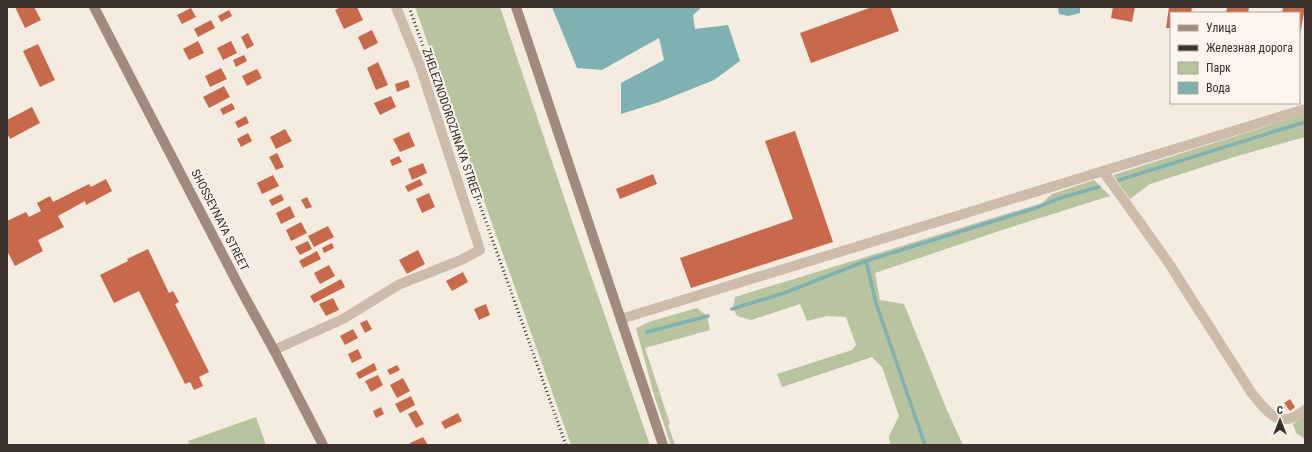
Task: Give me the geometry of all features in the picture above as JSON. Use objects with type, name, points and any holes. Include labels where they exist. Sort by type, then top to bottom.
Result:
[{"type":"street","name":"SHOSSEYNAYA STREET","points":[[94,7],[323,445]]},
{"type":"street","name":"ZHELEZNODOROZHNAYA STREET","points":[[274,350],[344,319],[400,284],[461,260],[480,250],[420,66],[396,7]]},
{"type":"street","points":[[516,7],[663,445]]},
{"type":"street","points":[[620,319],[1305,109]]},
{"type":"street","points":[[1103,171],[1168,262],[1248,386],[1267,411],[1280,420],[1288,420],[1298,416],[1305,410]]},
{"type":"green space","points":[[415,7],[500,7],[573,224],[650,445],[571,445]]},
{"type":"green space","points":[[1305,114],[1305,137],[1234,157],[1150,184],[1130,199],[1113,175]]},
{"type":"green space","points":[[1094,180],[1110,196],[1005,229],[875,273],[880,300],[904,304],[946,408],[963,445],[890,445],[889,436],[899,416],[882,367],[872,357],[782,387],[777,374],[852,350],[856,345],[846,317],[827,316],[807,321],[800,304],[751,320],[737,316],[733,308],[735,297],[1042,203],[1052,194]]},
{"type":"green space","points":[[697,308],[707,316],[710,330],[645,348],[670,424],[668,425],[675,445],[671,445],[654,395],[636,328],[652,321]]},
{"type":"green space","points":[[1305,416],[1305,439],[1296,433],[1293,424]]},
{"type":"green space","points":[[256,417],[266,445],[190,445],[188,441]]},
{"type":"water","points":[[552,7],[702,7],[693,15],[695,29],[728,25],[740,61],[714,80],[659,102],[621,114],[621,83],[664,60],[659,38],[602,70],[577,68]]},
{"type":"water","points":[[1058,7],[1080,7],[1080,13],[1068,16],[1059,14]]},
{"type":"building","points":[[15,7],[34,7],[41,20],[25,28]]},
{"type":"building","points":[[341,7],[357,7],[363,20],[344,29],[335,10]]},
{"type":"building","points":[[872,7],[890,7],[899,31],[811,63],[800,33]]},
{"type":"building","points":[[1113,7],[1135,7],[1132,22],[1111,18]]},
{"type":"building","points":[[1169,7],[1192,7],[1191,12],[1170,12],[1170,28],[1166,28]]},
{"type":"building","points":[[1227,7],[1249,7],[1248,12],[1226,12]]},
{"type":"building","points":[[1283,7],[1305,7],[1300,35],[1300,12],[1282,12]]},
{"type":"building","points":[[191,8],[196,17],[182,24],[177,15]]},
{"type":"building","points":[[229,10],[232,16],[221,22],[218,16]]},
{"type":"building","points":[[211,20],[215,28],[198,37],[194,29]]},
{"type":"building","points":[[372,30],[378,43],[364,50],[358,37]]},
{"type":"building","points":[[248,33],[254,45],[247,49],[241,37]]},
{"type":"building","points":[[198,41],[204,53],[189,60],[183,49]]},
{"type":"building","points":[[231,41],[237,53],[223,60],[217,48]]},
{"type":"building","points":[[38,44],[55,80],[40,87],[23,51]]},
{"type":"building","points":[[244,55],[247,61],[236,67],[233,60]]},
{"type":"building","points":[[378,62],[388,85],[376,90],[367,68]]},
{"type":"building","points":[[221,68],[227,79],[210,87],[205,76]]},
{"type":"building","points":[[257,69],[262,78],[247,86],[242,76]]},
{"type":"building","points":[[408,80],[410,87],[397,92],[395,84]]},
{"type":"building","points":[[224,86],[230,97],[209,108],[203,97]]},
{"type":"building","points":[[391,96],[396,107],[380,115],[374,103]]},
{"type":"building","points":[[232,103],[235,109],[223,115],[220,109]]},
{"type":"building","points":[[32,107],[40,123],[10,139],[7,133],[7,120]]},
{"type":"building","points":[[246,116],[249,123],[238,128],[235,122]]},
{"type":"building","points":[[285,129],[292,141],[276,149],[270,137]]},
{"type":"building","points":[[795,131],[833,242],[691,288],[680,258],[793,219],[765,141]]},
{"type":"building","points":[[409,132],[415,146],[400,152],[393,139]]},
{"type":"building","points":[[248,133],[252,141],[241,147],[237,139]]},
{"type":"building","points":[[277,153],[284,167],[276,170],[269,157]]},
{"type":"building","points":[[399,156],[402,162],[392,166],[390,160]]},
{"type":"building","points":[[423,163],[427,173],[412,180],[408,169]]},
{"type":"building","points":[[653,174],[657,184],[620,199],[616,189]]},
{"type":"building","points":[[273,175],[279,186],[262,194],[257,183]]},
{"type":"building","points":[[106,179],[112,191],[86,205],[85,201],[58,216],[64,227],[38,240],[43,251],[15,266],[7,251],[7,221],[26,212],[29,217],[41,211],[37,203],[50,196],[53,202],[89,184],[91,187]]},
{"type":"building","points":[[420,179],[423,185],[408,192],[405,186]]},
{"type":"building","points":[[429,193],[435,207],[422,213],[416,199]]},
{"type":"building","points":[[281,194],[284,200],[272,206],[269,200]]},
{"type":"building","points":[[307,197],[312,207],[306,209],[301,200]]},
{"type":"building","points":[[290,206],[295,217],[281,224],[276,213]]},
{"type":"building","points":[[301,222],[307,233],[291,241],[286,230]]},
{"type":"building","points":[[328,226],[334,237],[314,247],[308,236]]},
{"type":"building","points":[[308,241],[312,249],[300,255],[295,247]]},
{"type":"building","points":[[332,243],[334,248],[324,253],[322,248]]},
{"type":"building","points":[[148,249],[169,293],[173,291],[179,302],[175,304],[209,372],[199,377],[203,386],[194,390],[190,382],[185,384],[139,291],[114,303],[100,275],[128,261],[127,259]]},
{"type":"building","points":[[418,250],[425,264],[407,274],[399,260]]},
{"type":"building","points":[[317,251],[321,259],[303,268],[299,261]]},
{"type":"building","points":[[329,265],[335,276],[320,284],[314,273]]},
{"type":"building","points":[[463,272],[468,282],[452,291],[446,281]]},
{"type":"building","points":[[341,279],[345,287],[314,303],[310,296]]},
{"type":"building","points":[[333,298],[339,310],[326,316],[319,304]]},
{"type":"building","points":[[486,304],[490,315],[479,320],[474,309]]},
{"type":"building","points":[[367,320],[372,329],[365,333],[360,323]]},
{"type":"building","points":[[353,329],[358,338],[345,345],[340,336]]},
{"type":"building","points":[[358,349],[362,358],[352,363],[348,354]]},
{"type":"building","points":[[374,363],[377,370],[359,379],[356,373]]},
{"type":"building","points":[[397,365],[400,370],[390,375],[387,370]]},
{"type":"building","points":[[378,375],[383,385],[371,392],[365,381]]},
{"type":"building","points":[[403,378],[410,391],[397,398],[390,385]]},
{"type":"building","points":[[411,396],[415,405],[400,413],[395,404]]},
{"type":"building","points":[[1290,399],[1295,407],[1290,411],[1284,403]]},
{"type":"building","points":[[381,407],[384,414],[376,418],[373,411]]},
{"type":"building","points":[[416,410],[424,424],[416,428],[408,414]]},
{"type":"building","points":[[458,413],[462,421],[445,429],[441,422]]},
{"type":"building","points":[[423,437],[428,445],[411,445],[410,443]]},
{"type":"waterway","points":[[1119,180],[1305,122]]},
{"type":"waterway","points":[[732,309],[784,293],[866,261],[1036,208],[1060,198],[1099,187]]},
{"type":"waterway","points":[[866,261],[876,303],[925,445]]},
{"type":"waterway","points":[[647,332],[708,316]]},
{"type":"railway","points":[[409,7],[566,445]]}]
